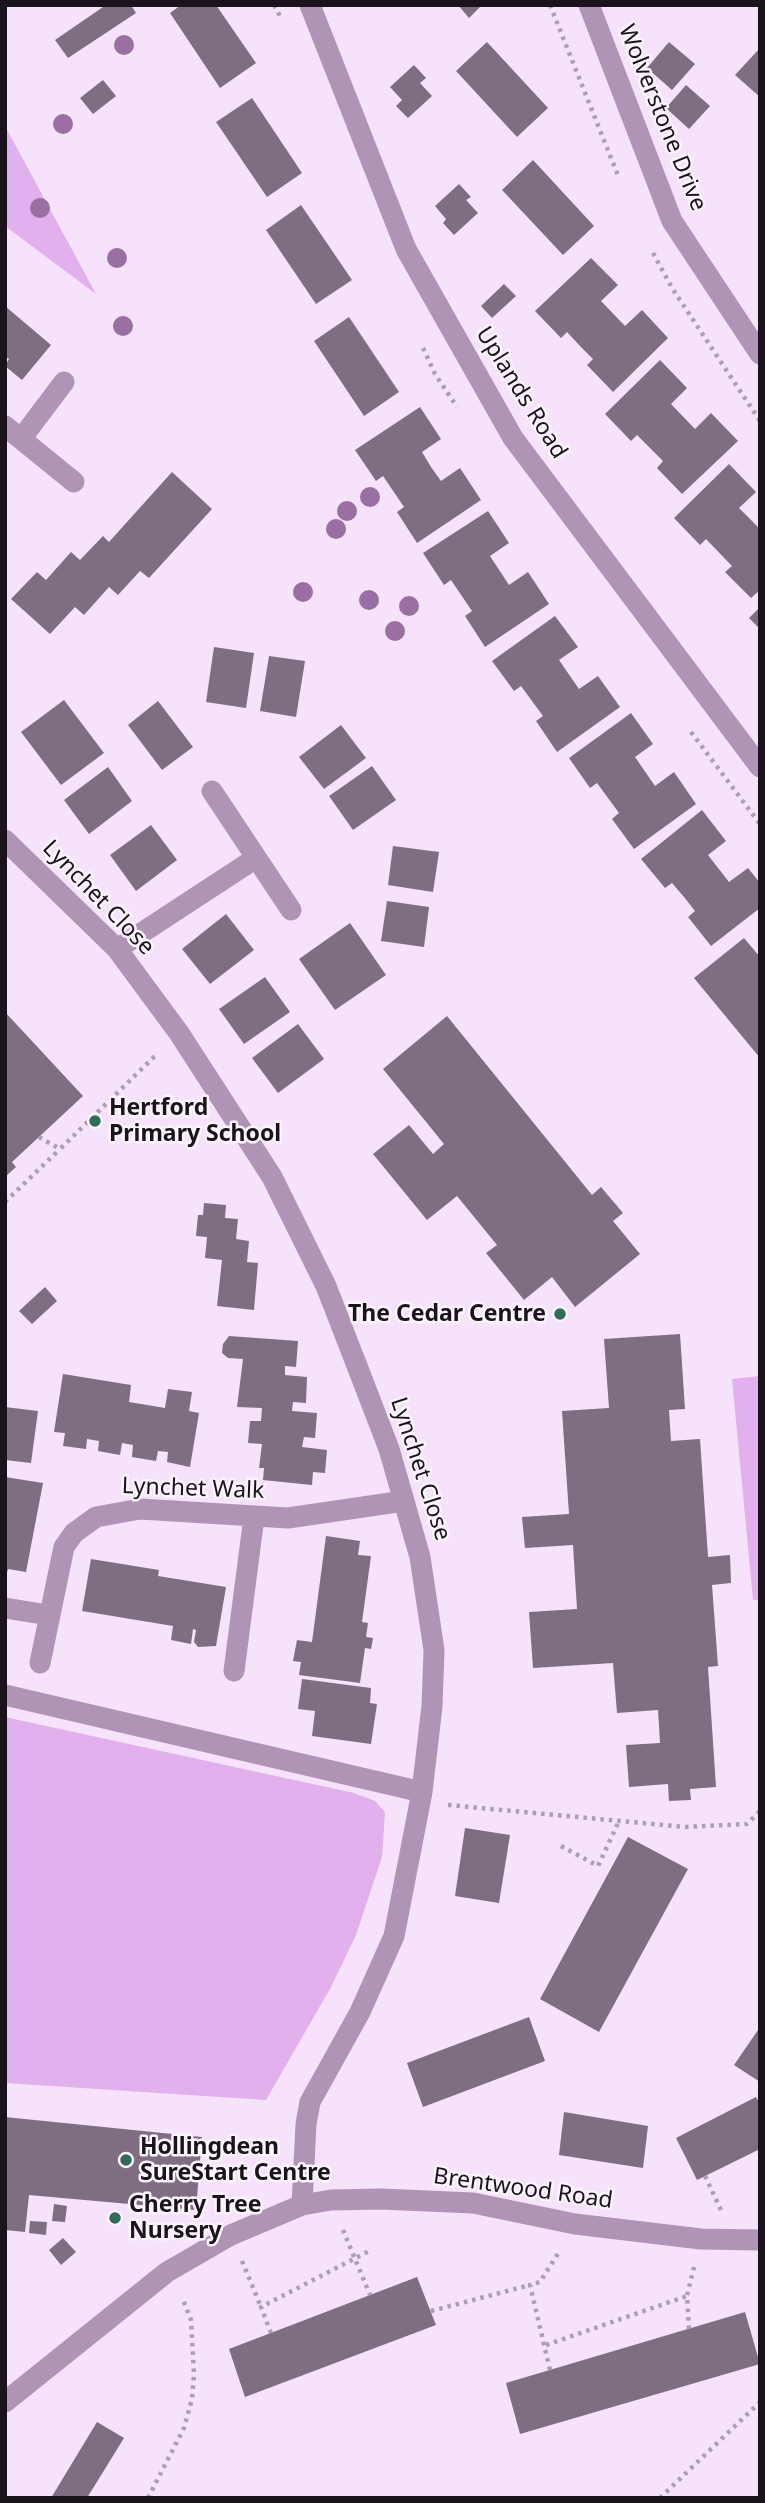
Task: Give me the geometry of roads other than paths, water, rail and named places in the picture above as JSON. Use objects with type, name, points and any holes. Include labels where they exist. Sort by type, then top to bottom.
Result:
[{"type":"street","name":"Uplands Road","points":[[310,5],[406,249],[513,438],[760,767]]},
{"type":"street","name":"Wolverstone Drive","points":[[589,5],[672,221],[760,354]]},
{"type":"street","points":[[64,382],[13,432],[74,482]]},
{"type":"street","points":[[212,791],[291,910]]},
{"type":"street","name":"Lynchet Close","points":[[5,840],[117,949],[179,1033],[272,1177],[306,1243],[359,1371],[388,1449],[420,1557],[434,1650],[432,1706],[421,1797],[394,1936],[360,2012],[310,2102],[302,2206]]},
{"type":"street","points":[[117,949],[256,858]]},
{"type":"street","name":"Lynchet Walk","points":[[40,1663],[64,1546],[74,1532],[96,1517],[140,1509],[288,1518],[404,1501]]},
{"type":"street","points":[[234,1671],[254,1517]]},
{"type":"street","points":[[5,1608],[48,1615]]},
{"type":"street","points":[[5,1695],[421,1797]]},
{"type":"street","name":"Brentwood Road","points":[[5,2402],[167,2272],[231,2235],[302,2206],[331,2200],[381,2199],[473,2203],[575,2224],[701,2239],[760,2240]]},
{"type":"place","name":"Hertford Primary School","points":[[95,1121]]},
{"type":"place","name":"The Cedar Centre","points":[[560,1314]]},
{"type":"place","name":"Hollingdean SureStart Centre","points":[[126,2160]]},
{"type":"place","name":"Cherry Tree Nursery","points":[[115,2218]]}]
